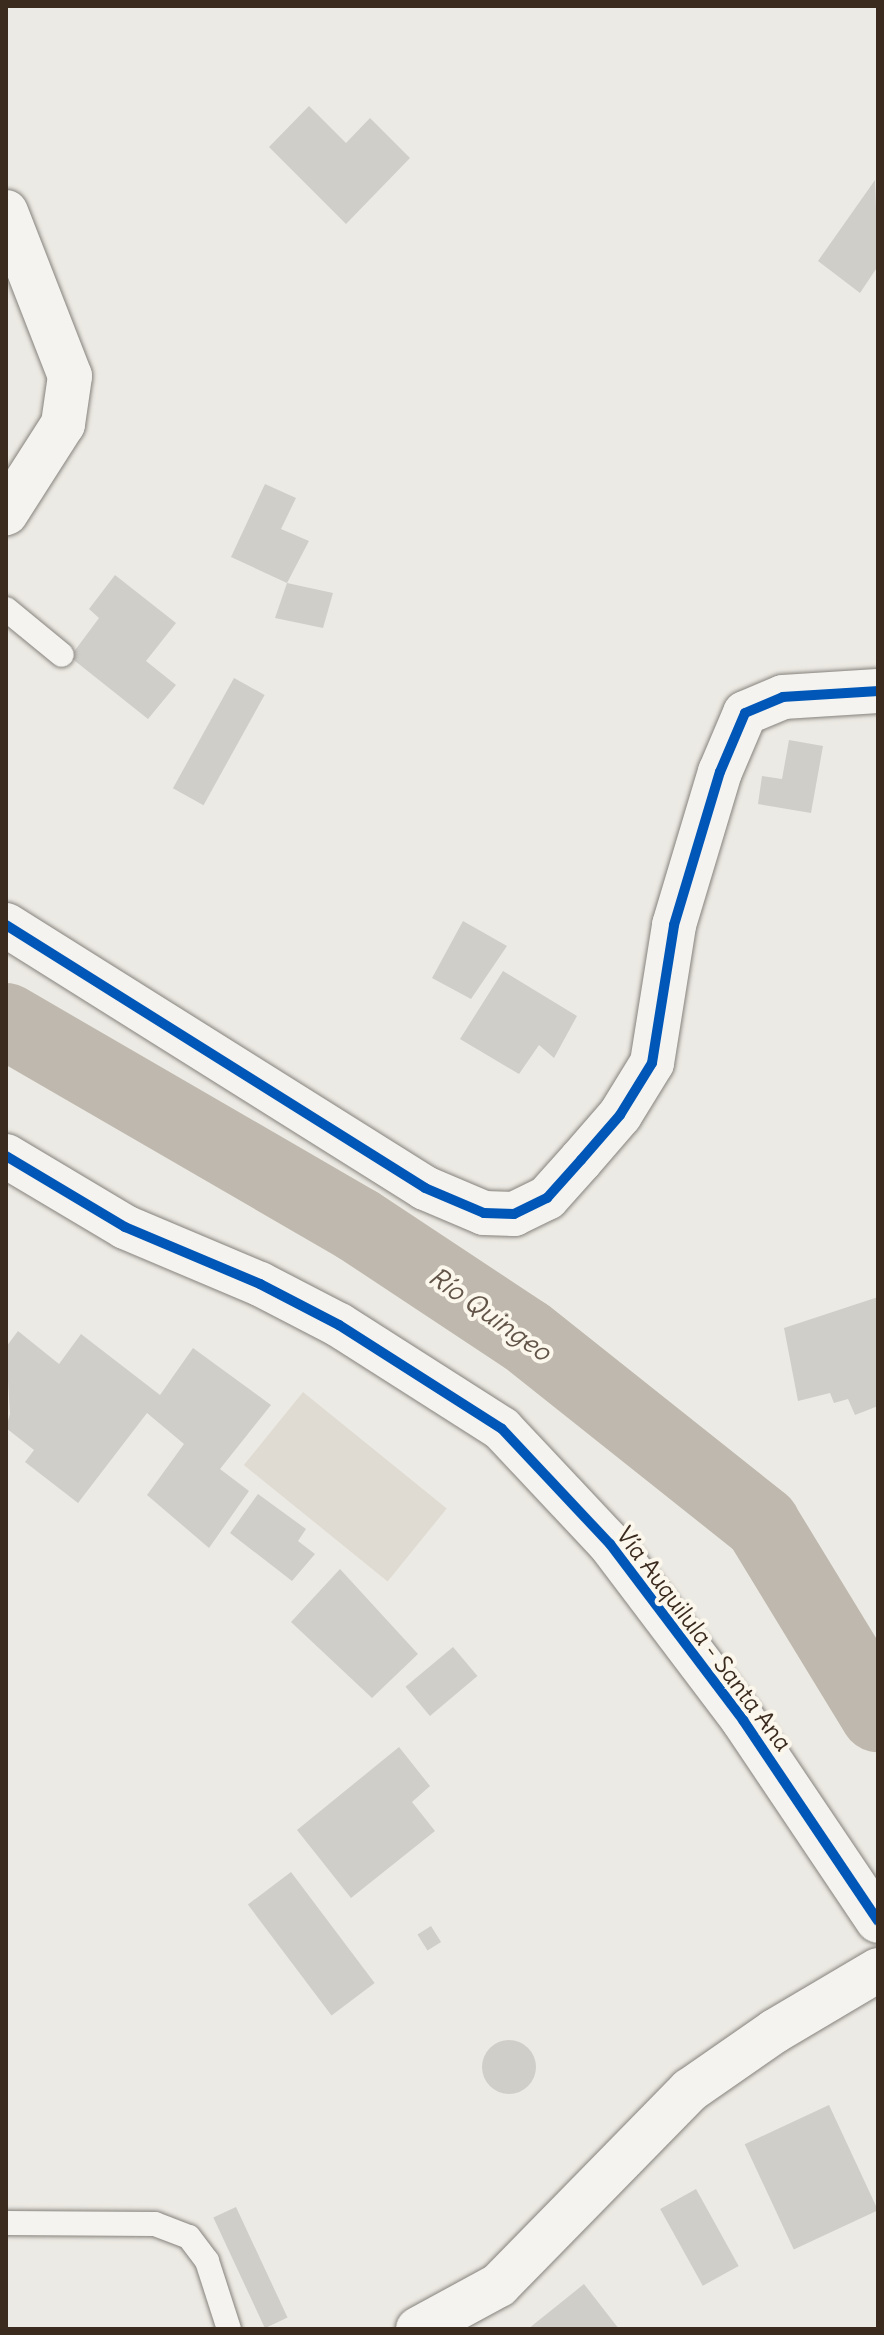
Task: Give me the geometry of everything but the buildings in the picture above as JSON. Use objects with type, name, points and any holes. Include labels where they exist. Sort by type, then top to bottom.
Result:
[{"type":"street","points":[[6,212],[70,376],[63,424],[6,513]]},
{"type":"street","points":[[6,925],[425,1188],[484,1213],[514,1214],[547,1198],[620,1115],[652,1063],[674,925],[720,772],[745,713],[783,697],[878,691]]},
{"type":"street","name":"Vía Auquilula - Santa Ana","points":[[6,1156],[125,1227],[260,1284],[339,1325],[502,1429],[610,1544],[743,1720],[878,1921]]},
{"type":"street","points":[[418,2329],[499,2285],[690,2090],[775,2031],[878,1970]]},
{"type":"lane","points":[[6,609],[62,655]]},
{"type":"lane","points":[[6,2223],[155,2224],[189,2237],[207,2261],[229,2329]]},
{"type":"shaded area","points":[[303,1392],[447,1508],[388,1581],[244,1465]]},
{"type":"waterway","name":"Río Quingeo","points":[[6,1021],[358,1225],[526,1336],[762,1524],[878,1714]]},
{"type":"cycle path","points":[[6,925],[425,1188],[484,1213],[514,1214],[547,1198],[620,1115],[652,1063],[674,925],[720,772],[745,713],[783,697],[878,691]]},
{"type":"cycle path","points":[[6,1156],[125,1227],[260,1284],[339,1325],[502,1429],[610,1544],[743,1720],[878,1921]]}]
